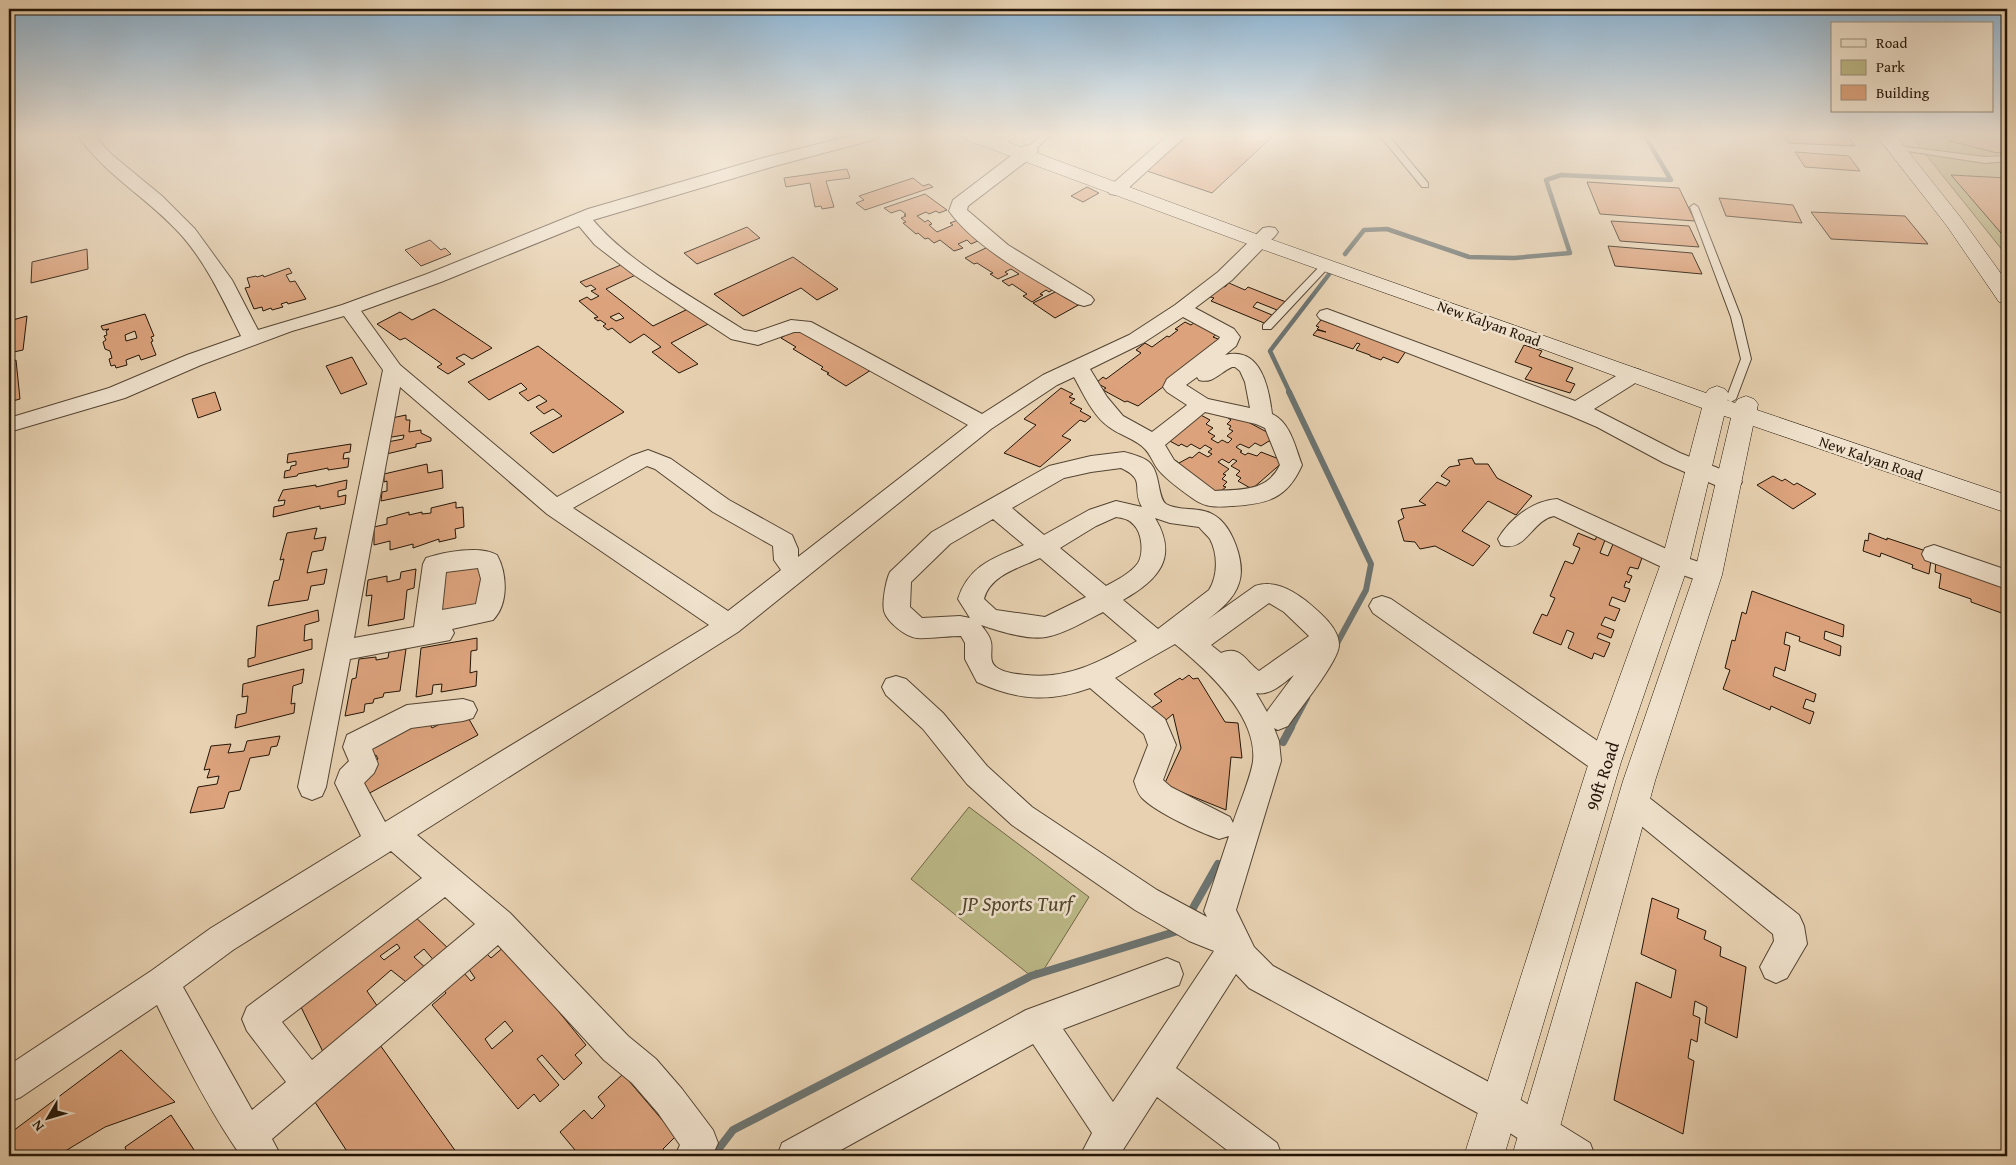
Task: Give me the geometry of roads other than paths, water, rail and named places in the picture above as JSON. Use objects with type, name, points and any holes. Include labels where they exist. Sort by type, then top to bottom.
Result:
[{"type":"street","points":[[144,190],[189,233],[222,280],[253,339]]},
{"type":"street","points":[[9,425],[117,393],[194,360],[285,327],[349,309],[434,278],[594,213],[672,190]]},
{"type":"street","points":[[977,190],[959,204],[958,211],[973,228],[1027,266],[1084,300]]},
{"type":"street","name":"New Kalyan Road","points":[[1132,190],[1731,403],[2007,504]]},
{"type":"street","points":[[1933,190],[2007,296]]},
{"type":"street","points":[[1940,190],[2007,273]]},
{"type":"street","points":[[582,218],[601,241],[728,331],[758,339],[791,326],[804,326],[983,424]]},
{"type":"street","points":[[9,1085],[163,982],[222,939],[728,626],[983,424],[1035,389],[1078,366],[1136,339],[1182,309],[1225,276],[1265,237]]},
{"type":"street","name":"New Kalyan Road","points":[[1265,237],[1326,265],[1525,330],[1632,375],[1731,403],[2007,493]]},
{"type":"street","points":[[349,309],[393,370],[555,508],[728,626]]},
{"type":"street","points":[[1078,366],[1099,401],[1115,421],[1153,443],[1166,465],[1204,495],[1220,500],[1259,496],[1268,492],[1286,476],[1291,465],[1278,430],[1273,423],[1262,418],[1192,399],[1174,387],[1174,384],[1229,342],[1230,337],[1227,333],[1182,309]]},
{"type":"street","points":[[1327,315],[1578,410],[1605,422],[1672,458],[1730,482]]},
{"type":"street","points":[[1153,443],[1221,363],[1233,359],[1240,361],[1246,366],[1257,384],[1262,418]]},
{"type":"street","points":[[312,787],[393,370]]},
{"type":"street","points":[[1578,410],[1632,375]]},
{"type":"street","name":"90ft Road","points":[[1484,1156],[1605,762],[1674,563],[1699,470],[1731,403]]},
{"type":"street","name":"90ft Road","points":[[1535,1143],[1632,802],[1708,575],[1730,482],[1731,403]]},
{"type":"street","points":[[555,508],[639,461],[648,458],[663,464],[720,506],[783,541],[786,549],[786,560],[797,572]]},
{"type":"street","points":[[1124,460],[1141,468],[1147,477],[1150,502],[1149,514],[1148,527],[1153,548],[1152,560],[1142,576],[1062,622],[1044,627],[1000,621],[978,622],[960,626],[916,628],[897,611],[899,579],[941,538],[1057,472],[1091,464],[1124,460]]},
{"type":"street","points":[[1510,539],[1539,511],[1549,507],[1557,507],[1674,563],[1708,575]]},
{"type":"street","points":[[996,508],[1105,598],[1182,638],[1257,683],[1263,683],[1325,638]]},
{"type":"street","points":[[1182,638],[1227,583],[1229,568],[1220,536],[1207,520],[1196,517],[1149,514],[1116,509],[1103,512],[980,579],[971,599],[978,622],[978,659],[986,674],[1014,685],[1039,687],[1073,684],[1095,677],[1182,638],[1264,593],[1273,594],[1283,598],[1320,630],[1325,638],[1326,648],[1322,657],[1278,718]]},
{"type":"street","points":[[1934,554],[2007,580]]},
{"type":"street","points":[[1382,606],[1605,762]]},
{"type":"street","points":[[338,651],[427,629],[483,626]]},
{"type":"street","points":[[1182,638],[1230,679],[1249,703],[1267,750],[1267,761],[1220,911],[1244,958],[1261,976],[1499,1106],[1535,1143],[1577,1156]]},
{"type":"street","points":[[1095,677],[1155,727],[1162,745],[1148,781],[1151,788],[1161,796],[1219,826]]},
{"type":"street","points":[[896,687],[933,721],[977,775],[1022,816],[1166,912],[1200,930],[1237,944]]},
{"type":"street","points":[[463,710],[407,717],[357,743],[357,748],[364,764],[350,779],[349,783],[387,838],[445,878],[499,924],[616,1048],[644,1071],[670,1101],[700,1144],[693,1156]]},
{"type":"street","points":[[1632,802],[1788,926],[1791,944],[1776,967]]},
{"type":"street","points":[[309,1084],[258,1019],[445,878]]},
{"type":"street","points":[[163,982],[188,1032],[256,1146],[309,1084],[499,924]]},
{"type":"street","points":[[1038,1022],[1105,1145],[1237,944]]},
{"type":"street","points":[[795,1156],[1038,1022],[1167,974]]},
{"type":"street","points":[[1153,1072],[1264,1156]]},
{"type":"lane","points":[[1694,207],[1736,317],[1746,359],[1731,403]]},
{"type":"lane","points":[[1266,327],[1326,265]]},
{"type":"waterway","points":[[1345,254],[1364,230],[1387,229],[1469,257],[1514,258],[1570,253],[1549,190]]},
{"type":"waterway","points":[[1290,393],[1270,351],[1330,273]]},
{"type":"waterway","points":[[1289,392],[1371,564],[1366,590],[1335,647]]},
{"type":"waterway","points":[[1291,728],[1307,698]]},
{"type":"waterway","points":[[1283,742],[1291,727]]},
{"type":"waterway","points":[[1189,915],[1218,864]]},
{"type":"waterway","points":[[713,1156],[733,1130],[1031,976],[1181,930]]},
{"type":"park label","name":"JP Sports Turf","points":[[1017,903]]}]
